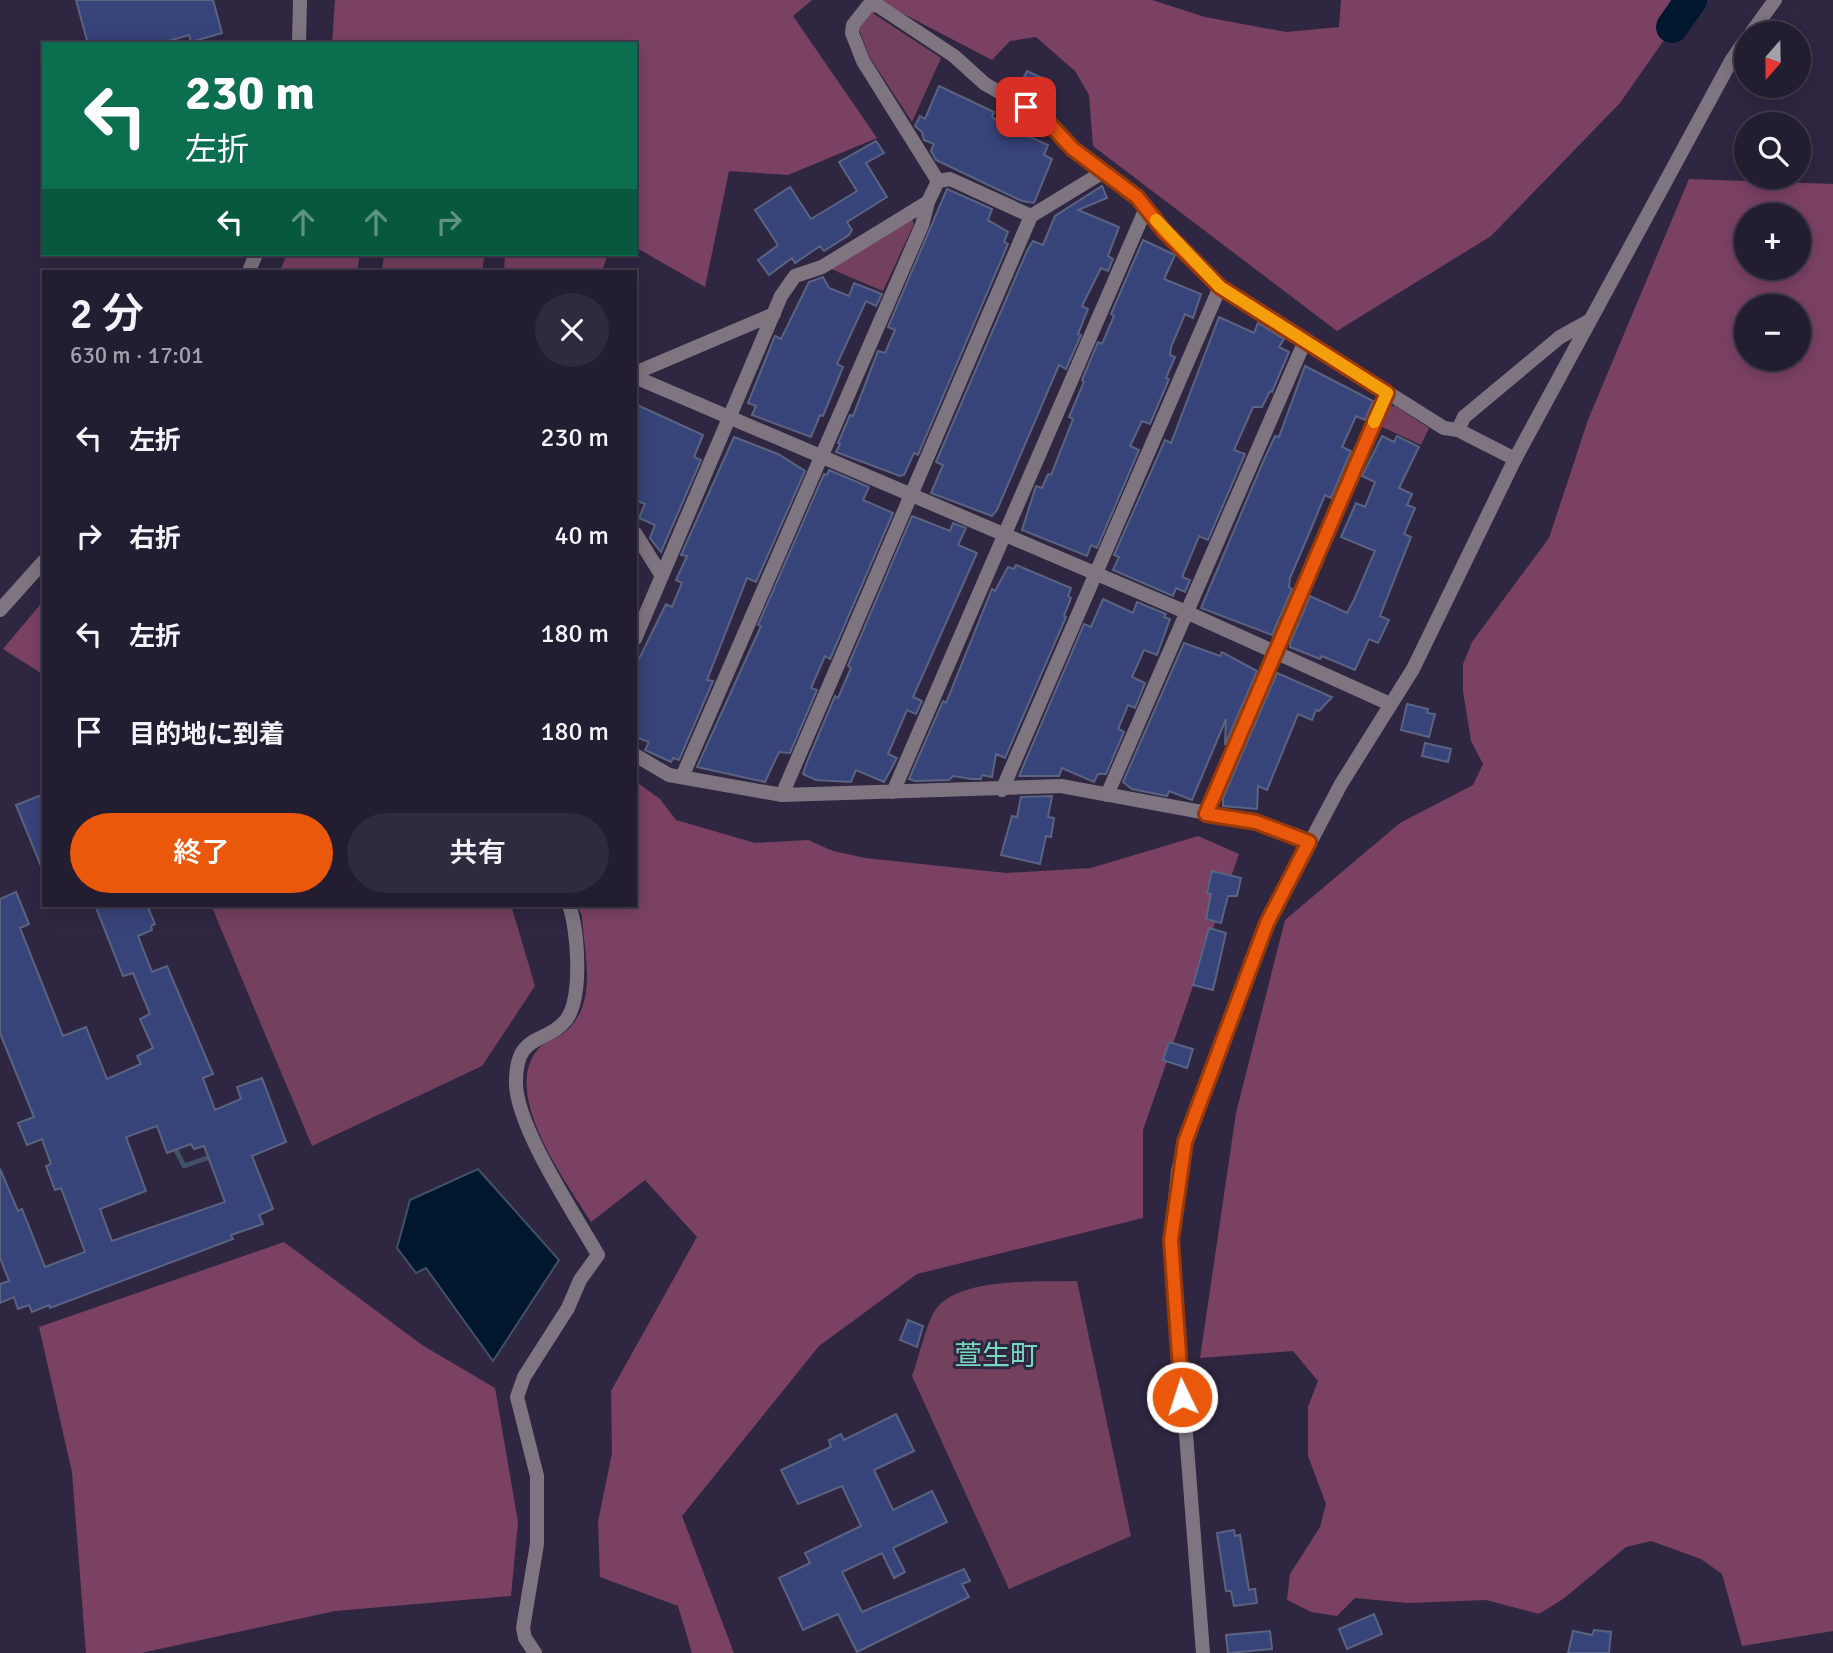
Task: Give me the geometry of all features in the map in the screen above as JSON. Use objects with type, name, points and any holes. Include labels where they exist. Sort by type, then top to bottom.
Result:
[{"type":"street","points":[[299,42],[300,0]]},
{"type":"street","points":[[1760,21],[1775,0]]},
{"type":"street","points":[[938,181],[863,61],[852,33],[853,24],[868,6],[877,5],[954,56],[985,84],[1043,117],[1073,149],[1146,208],[1173,240],[1220,287],[1444,428],[1458,429],[1515,459]]},
{"type":"street","points":[[1203,1653],[1172,1260],[1174,1202],[1185,1142],[1234,1004],[1267,923],[1340,784],[1413,669],[1515,459],[1734,57]]},
{"type":"street","points":[[782,795],[1031,216],[1103,172]]},
{"type":"street","points":[[938,181],[950,179],[1031,216]]},
{"type":"street","points":[[682,777],[922,225],[928,202],[938,181]]},
{"type":"street","points":[[637,634],[774,314],[795,276],[822,267],[928,202]]},
{"type":"street","points":[[893,792],[1146,208]]},
{"type":"street","points":[[1002,790],[1220,287]]},
{"type":"street","points":[[637,374],[774,314]]},
{"type":"street","points":[[1458,429],[1464,417],[1560,337],[1589,321]]},
{"type":"street","points":[[1107,795],[1305,341]]},
{"type":"street","points":[[637,376],[1094,575],[1186,612],[1390,704]]},
{"type":"street","points":[[1206,814],[1387,393]]},
{"type":"street","points":[[637,536],[662,576]]},
{"type":"street","points":[[0,610],[42,563]]},
{"type":"street","points":[[637,756],[657,770],[682,777],[782,795],[1061,786],[1256,822],[1309,842]]},
{"type":"street","points":[[535,1653],[525,1638],[523,1628],[537,1544],[537,1476],[517,1396],[524,1377],[568,1308],[580,1280],[598,1255],[541,1155],[520,1105],[515,1083],[523,1051],[538,1036],[559,1027],[572,1009],[576,991],[576,956],[569,907]]},
{"type":"shaded area","points":[[335,0],[812,0],[793,16],[877,138],[788,175],[729,171],[705,287],[637,248],[637,42],[332,42]]},
{"type":"shaded area","points":[[877,0],[1152,0],[1205,17],[1286,32],[1339,27],[1341,0],[1692,0],[1620,103],[1491,236],[1337,331],[1093,146],[1089,95],[1075,71],[1036,37],[1010,41],[992,60]]},
{"type":"shaded area","points":[[871,12],[941,58],[912,122],[869,56],[859,29]]},
{"type":"shaded area","points":[[1689,179],[1734,181],[1734,189],[1811,189],[1811,183],[1833,184],[1833,1631],[1742,1646],[1722,1574],[1701,1559],[1651,1541],[1626,1547],[1563,1599],[1539,1614],[1486,1600],[1408,1603],[1355,1598],[1337,1616],[1311,1612],[1287,1600],[1290,1574],[1320,1527],[1326,1504],[1308,1456],[1308,1407],[1318,1381],[1293,1351],[1200,1358],[1236,1113],[1285,920],[1400,823],[1473,785],[1483,764],[1471,741],[1463,691],[1463,664],[1472,642],[1549,538],[1588,420]]},
{"type":"shaded area","points":[[911,218],[914,224],[883,291],[831,269]]},
{"type":"shaded area","points":[[286,256],[360,256],[357,270],[280,270]]},
{"type":"shaded area","points":[[384,256],[485,256],[482,270],[382,270]]},
{"type":"shaded area","points":[[505,256],[607,256],[602,270],[504,270]]},
{"type":"shaded area","points":[[1390,406],[1395,406],[1429,428],[1421,445],[1380,426]]},
{"type":"shaded area","points":[[42,602],[42,674],[3,649]]},
{"type":"shaded area","points":[[637,782],[660,799],[676,820],[755,843],[808,840],[833,851],[865,858],[1006,873],[1091,868],[1198,836],[1239,854],[1143,1130],[1143,1218],[917,1274],[819,1346],[682,1516],[734,1653],[692,1653],[678,1606],[600,1577],[598,1522],[612,1453],[611,1391],[697,1237],[645,1180],[591,1222],[555,1164],[533,1116],[527,1093],[528,1072],[535,1053],[565,1032],[576,1020],[586,993],[582,916],[578,907],[637,907]]},
{"type":"shaded area","points":[[212,907],[512,907],[535,986],[482,1066],[312,1146]]},
{"type":"shaded area","points":[[284,1242],[422,1345],[495,1388],[518,1522],[511,1596],[335,1611],[141,1653],[86,1653],[72,1472],[39,1327]]},
{"type":"shaded area","points":[[1077,1281],[1131,1536],[1009,1589],[912,1376],[932,1315],[947,1299],[963,1291],[1002,1283]]},
{"type":"water","points":[[478,1169],[559,1260],[493,1361],[426,1268],[416,1273],[397,1248],[410,1200]]},
{"type":"building","points":[[76,0],[213,0],[222,33],[191,42],[189,35],[165,42],[87,42]]},
{"type":"building","points":[[1027,71],[1051,82],[1043,100],[1036,97],[1034,100],[1017,91]]},
{"type":"building","points":[[939,86],[994,112],[992,117],[1006,126],[1048,145],[1044,155],[1052,159],[1034,203],[1022,201],[936,160],[931,151],[934,144],[924,140],[922,132],[915,126],[920,116],[925,119]]},
{"type":"building","points":[[876,141],[884,153],[866,163],[887,197],[847,222],[852,230],[849,235],[824,251],[820,246],[795,263],[792,258],[769,275],[758,260],[778,245],[755,210],[790,187],[811,219],[857,191],[839,162]]},
{"type":"building","points":[[1102,186],[1107,198],[1078,210],[1119,227],[1108,256],[1113,259],[1108,271],[1101,268],[1082,306],[1088,309],[1078,334],[1081,335],[1066,369],[1059,365],[997,510],[992,516],[931,493],[943,465],[936,462],[1027,251],[1033,241],[1043,245],[1055,216]]},
{"type":"building","points":[[947,189],[992,209],[988,220],[1008,232],[1004,242],[1008,244],[918,455],[914,453],[904,475],[900,476],[836,452],[878,351],[885,353],[895,330],[888,327]]},
{"type":"building","points":[[1143,240],[1175,255],[1164,279],[1201,294],[1193,318],[1185,314],[1171,347],[1170,355],[1175,357],[1166,378],[1169,379],[1150,424],[1142,421],[1130,446],[1139,450],[1097,548],[1091,545],[1087,556],[1022,530],[1036,486],[1042,488],[1048,474],[1051,475],[1073,419],[1069,417],[1084,382],[1082,380],[1098,342],[1102,344],[1114,316],[1111,314]]},
{"type":"building","points":[[823,277],[829,288],[849,296],[854,283],[882,294],[876,306],[866,301],[837,364],[843,367],[823,416],[820,415],[811,437],[752,415],[756,406],[748,403],[775,336],[781,339],[809,282]]},
{"type":"building","points":[[1219,317],[1254,333],[1258,323],[1284,339],[1279,347],[1289,352],[1272,392],[1270,391],[1262,407],[1253,407],[1234,450],[1245,454],[1208,540],[1199,536],[1182,577],[1190,580],[1185,592],[1176,588],[1173,596],[1113,570],[1119,557],[1114,555],[1165,440],[1171,443]]},
{"type":"building","points":[[1305,366],[1373,401],[1365,420],[1356,416],[1342,447],[1351,451],[1331,498],[1325,495],[1290,578],[1289,587],[1292,589],[1272,635],[1201,608],[1263,462],[1275,436],[1279,437]]},
{"type":"building","points":[[637,405],[703,435],[694,457],[701,460],[661,552],[650,538],[655,525],[639,518],[645,504],[637,501]]},
{"type":"building","points":[[1382,436],[1394,442],[1397,436],[1419,447],[1399,488],[1412,494],[1407,505],[1415,508],[1404,534],[1411,537],[1380,616],[1389,620],[1378,643],[1369,639],[1355,670],[1322,656],[1320,659],[1290,647],[1290,643],[1310,596],[1347,613],[1354,600],[1375,551],[1341,537],[1356,503],[1365,507],[1375,482],[1362,476]]},
{"type":"building","points":[[734,437],[778,454],[805,471],[756,582],[747,578],[707,680],[713,681],[679,760],[673,758],[671,762],[645,750],[649,742],[637,738],[637,663],[666,604],[672,607],[682,583],[676,580],[687,556],[681,555]]},
{"type":"building","points":[[829,470],[869,487],[863,500],[893,513],[830,659],[825,656],[811,688],[817,690],[790,753],[779,752],[765,782],[697,767],[761,626],[758,625],[824,474],[827,475]]},
{"type":"building","points":[[912,516],[950,531],[953,523],[966,528],[958,545],[977,553],[913,697],[922,701],[916,714],[907,710],[888,754],[897,758],[884,782],[856,770],[851,782],[816,780],[803,774],[807,762],[835,696],[838,698],[851,668],[848,666]]},
{"type":"building","points":[[1016,565],[1071,588],[1068,596],[1071,598],[1064,616],[1066,617],[1005,758],[996,754],[992,777],[982,775],[981,779],[953,776],[949,780],[909,779],[943,701],[946,703],[992,589],[995,591],[1008,567],[1014,569]]},
{"type":"building","points":[[1103,599],[1133,613],[1137,602],[1166,614],[1164,617],[1170,619],[1157,655],[1144,650],[1132,677],[1145,683],[1135,708],[1128,705],[1118,729],[1124,732],[1106,774],[1098,774],[1094,782],[1062,768],[1059,776],[1019,776],[1084,624],[1091,627]]},
{"type":"building","points":[[1184,643],[1220,656],[1222,652],[1257,671],[1225,745],[1226,719],[1192,800],[1169,791],[1167,796],[1132,789],[1123,782]]},
{"type":"building","points":[[1277,673],[1332,697],[1319,711],[1316,710],[1312,720],[1298,714],[1267,790],[1258,786],[1257,809],[1223,806],[1223,798]]},
{"type":"building","points":[[1407,704],[1428,709],[1427,713],[1435,714],[1429,737],[1401,730]]},
{"type":"building","points":[[1425,743],[1451,749],[1448,762],[1422,756]]},
{"type":"building","points":[[42,795],[42,869],[16,805]]},
{"type":"building","points":[[1052,796],[1048,817],[1054,818],[1051,837],[1046,836],[1040,864],[1001,855],[1012,816],[1017,817],[1021,797]]},
{"type":"building","points":[[1212,871],[1241,878],[1237,896],[1228,896],[1221,923],[1206,919],[1211,894],[1207,893]]},
{"type":"building","points":[[16,892],[29,924],[20,928],[63,1036],[86,1027],[107,1079],[141,1064],[137,1056],[153,1048],[140,1019],[150,1014],[133,973],[123,976],[96,907],[148,907],[155,924],[151,926],[152,930],[138,936],[152,972],[167,966],[213,1074],[203,1078],[215,1110],[241,1099],[237,1087],[262,1078],[286,1142],[252,1156],[273,1209],[259,1215],[263,1224],[231,1235],[233,1239],[50,1308],[49,1305],[32,1312],[29,1305],[18,1309],[14,1297],[0,1303],[0,1284],[9,1281],[0,1258],[0,1169],[18,1211],[22,1209],[45,1267],[85,1252],[61,1188],[55,1190],[46,1166],[51,1164],[42,1139],[27,1145],[18,1123],[34,1117],[0,1033],[0,899]],"holes":[[[157,1126],[167,1153],[191,1144],[194,1149],[204,1146],[225,1202],[112,1241],[100,1209],[146,1191],[126,1137]]]},
{"type":"building","points":[[1209,928],[1226,933],[1213,990],[1193,985]]},
{"type":"building","points":[[1169,1042],[1193,1049],[1187,1068],[1163,1060]]},
{"type":"building","points":[[908,1320],[923,1326],[917,1347],[900,1340]]},
{"type":"building","points":[[896,1414],[914,1451],[874,1470],[893,1510],[932,1491],[947,1522],[893,1548],[905,1572],[894,1578],[882,1553],[842,1572],[862,1612],[964,1569],[970,1581],[962,1584],[969,1597],[857,1652],[838,1614],[803,1630],[779,1578],[810,1563],[805,1553],[861,1526],[842,1486],[798,1504],[781,1470],[831,1447],[829,1440],[841,1434],[844,1440]]},
{"type":"building","points":[[1234,1530],[1235,1536],[1240,1535],[1249,1590],[1255,1589],[1257,1603],[1234,1606],[1231,1591],[1226,1591],[1217,1533]]},
{"type":"building","points":[[1374,1614],[1382,1634],[1347,1649],[1339,1629]]},
{"type":"building","points":[[1594,1630],[1611,1632],[1609,1653],[1568,1653],[1573,1631],[1592,1635]]},
{"type":"building","points":[[1270,1631],[1272,1649],[1228,1653],[1226,1635]]},
{"type":"waterway","points":[[1672,27],[1691,0]]},
{"type":"waterway","points":[[174,1146],[184,1166],[213,1156]]},
{"type":"slow traffic","points":[[1156,220],[1220,287],[1387,393],[1374,422]]},
{"type":"district","name":"萱生町","points":[[996,1355]]},
{"type":"route","points":[[1026,107],[1043,117],[1059,136],[1089,163],[1137,197],[1164,231],[1220,287],[1387,393],[1206,814],[1256,822],[1309,842],[1267,923],[1234,1004],[1190,1126],[1178,1171],[1171,1240],[1182,1397]]}]
